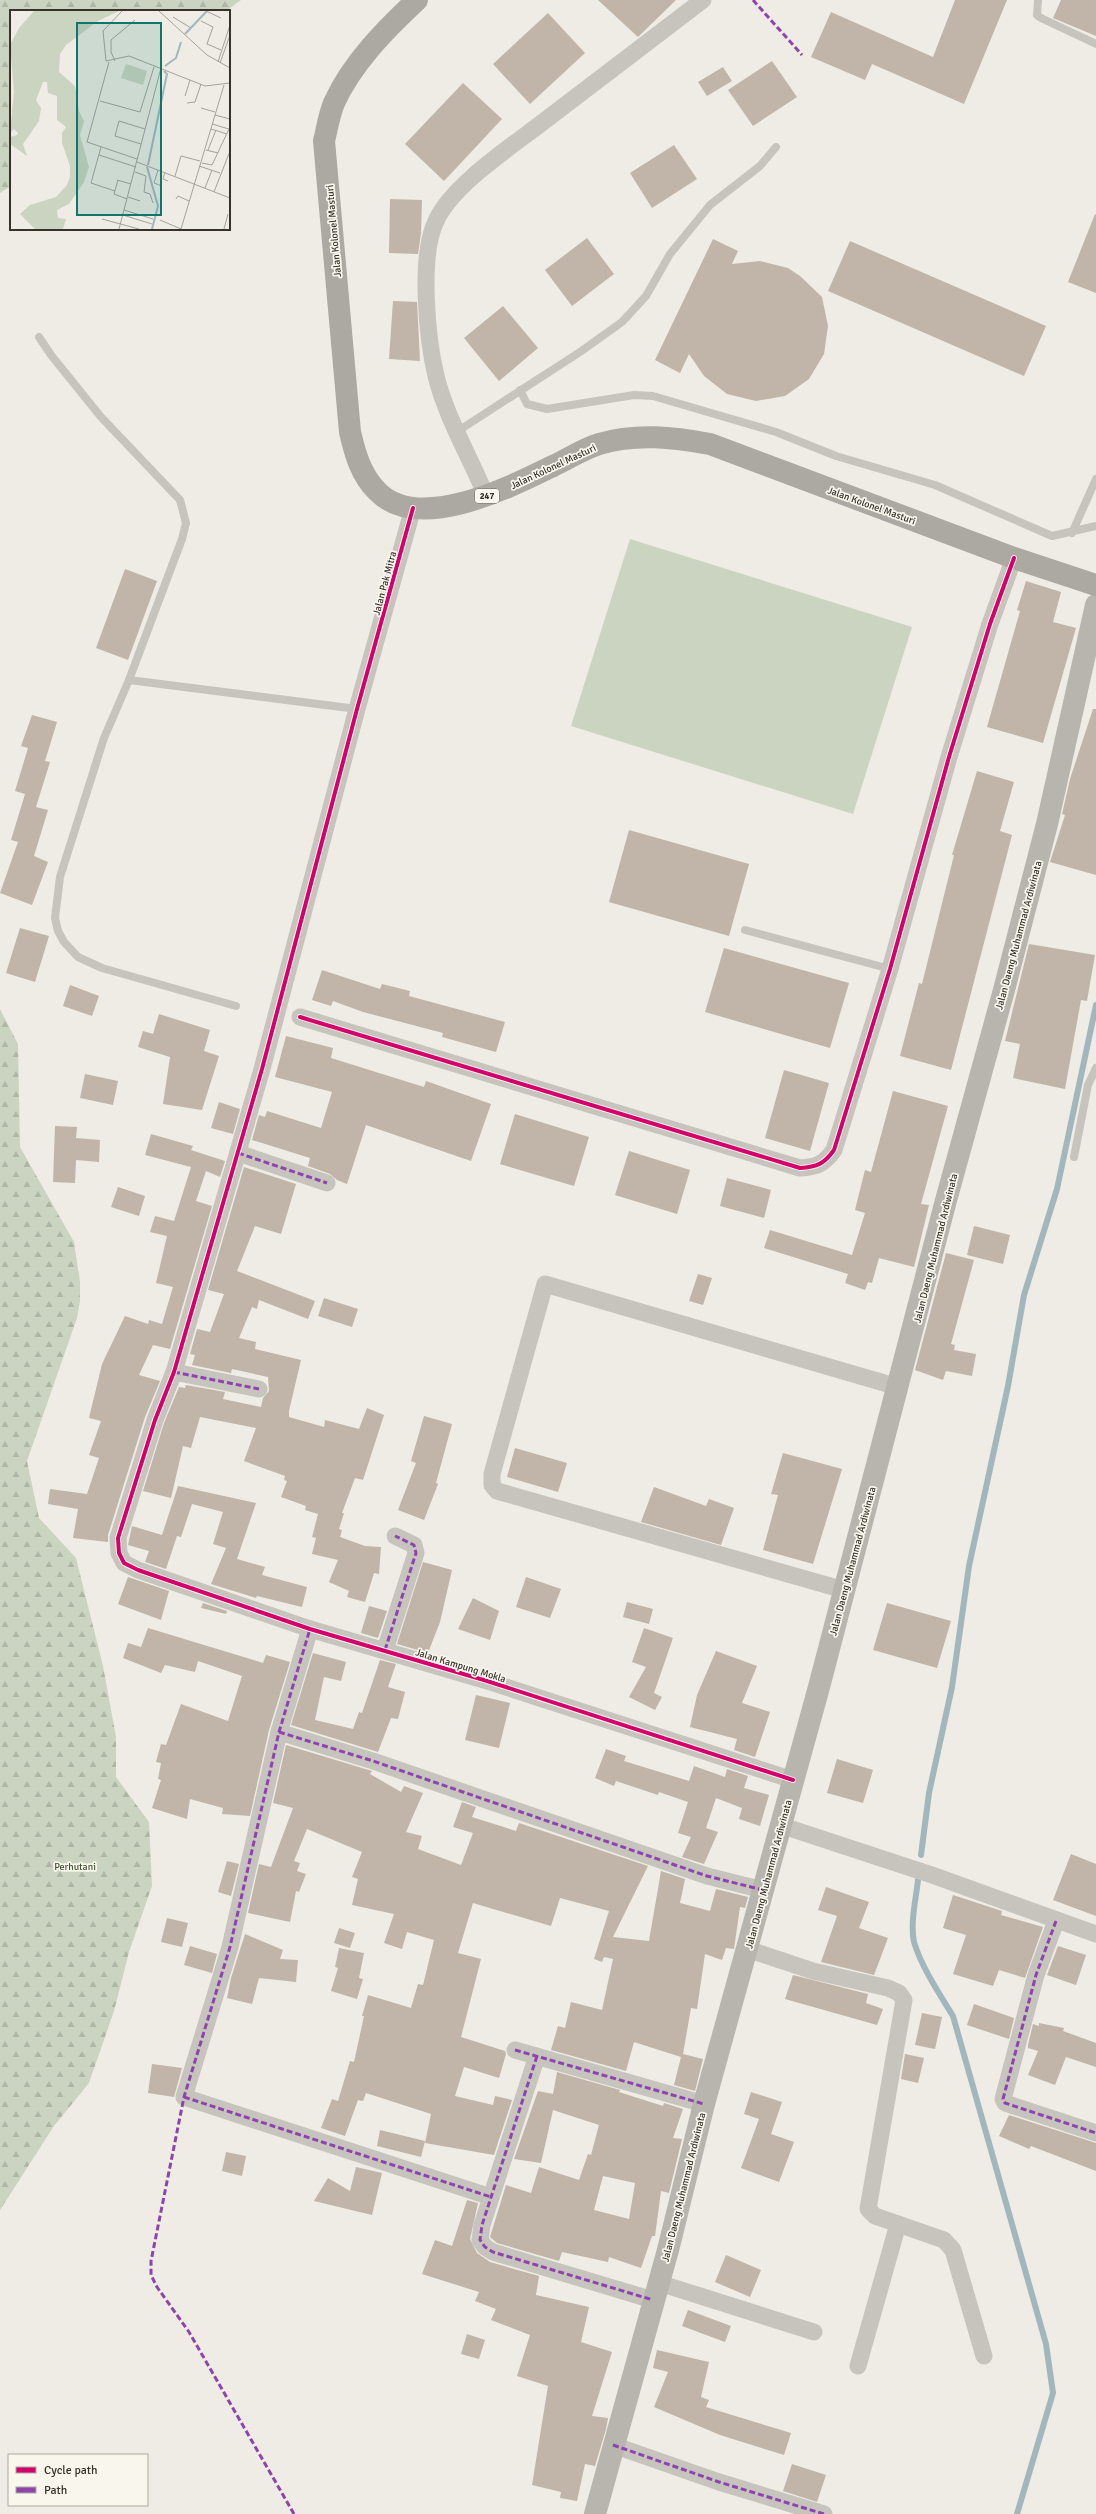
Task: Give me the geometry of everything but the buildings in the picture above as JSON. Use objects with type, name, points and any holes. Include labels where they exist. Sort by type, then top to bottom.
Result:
[{"type":"main road","name":"Jalan Kolonel Masturi","points":[[417,0],[385,30],[345,85],[334,103],[324,141],[350,432],[356,455],[364,474],[378,492],[397,504],[413,508],[443,506],[486,496],[598,444],[649,436],[674,437],[710,444],[1014,558],[1096,585]]},
{"type":"main road","name":"Jalan Daeng Muhammad Ardiwinata","points":[[595,2514],[656,2292],[704,2104],[844,1590],[1047,824],[1096,605]]},
{"type":"street","points":[[486,496],[436,376],[429,335],[427,292],[428,253],[435,221],[454,195],[491,162],[702,0]]},
{"type":"street","name":"Jalan Pak Mitra","points":[[124,1563],[119,1554],[118,1538],[155,1420],[174,1372],[238,1153],[357,709],[413,508]]},
{"type":"street","points":[[300,1017],[725,1147],[800,1168],[815,1167],[826,1162],[834,1150],[890,969],[949,757],[1014,558]]},
{"type":"street","points":[[238,1153],[327,1183]]},
{"type":"street","points":[[844,1590],[497,1491],[492,1485],[494,1466],[545,1284],[898,1387]]},
{"type":"street","points":[[174,1372],[259,1388]]},
{"type":"street","points":[[385,1650],[416,1553],[414,1546],[395,1536]]},
{"type":"street","name":"Jalan Kampung Mokla","points":[[124,1563],[310,1629],[385,1650],[793,1780]]},
{"type":"street","points":[[310,1629],[279,1732],[230,1947],[184,2097],[491,2197]]},
{"type":"street","points":[[279,1732],[373,1761],[707,1876],[763,1890]]},
{"type":"street","points":[[780,1825],[932,1875],[1056,1921],[1096,1934]]},
{"type":"street","points":[[1056,1921],[1036,1975],[1003,2100],[1005,2103],[1096,2133]]},
{"type":"street","points":[[747,1949],[812,1971],[888,1988],[899,1993],[904,2000],[868,2201],[868,2209],[871,2213],[944,2240],[953,2250],[984,2356]]},
{"type":"street","points":[[515,2050],[704,2104]]},
{"type":"street","points":[[537,2056],[482,2225],[480,2240],[485,2247],[493,2252],[814,2332]]},
{"type":"street","points":[[858,2366],[898,2224]]},
{"type":"street","points":[[613,2445],[712,2479],[824,2514]]},
{"type":"lane","points":[[1038,0],[1037,15],[1096,44]]},
{"type":"lane","points":[[458,431],[580,352],[622,322],[646,296],[670,254],[710,205],[760,166],[776,146]]},
{"type":"lane","points":[[39,337],[51,355],[101,416],[180,500],[185,515],[186,524],[182,539],[129,680],[104,738],[60,877],[55,918],[58,931],[64,942],[78,957],[102,968],[236,1006]]},
{"type":"lane","points":[[520,390],[527,404],[547,409],[628,396],[653,396],[776,432],[836,456],[935,485],[1052,536],[1072,533],[1096,526]]},
{"type":"lane","points":[[1072,533],[1095,484]]},
{"type":"lane","points":[[129,680],[357,709]]},
{"type":"lane","points":[[745,930],[890,969]]},
{"type":"lane","points":[[1074,1157],[1088,1085],[1096,1068]]},
{"type":"green space","points":[[0,0],[241,0],[227,10],[10,10],[10,187],[0,193]]},
{"type":"green space","points":[[630,539],[912,627],[853,814],[571,726]]},
{"type":"green space","name":"Perhutani","points":[[0,1009],[18,1044],[20,1147],[74,1242],[80,1282],[80,1301],[77,1318],[27,1461],[39,1518],[76,1558],[103,1666],[116,1737],[116,1777],[149,1822],[152,1886],[129,1952],[114,2011],[89,2083],[54,2126],[0,2210]]},
{"type":"waterway","points":[[921,1855],[929,1793],[952,1687],[969,1566],[1008,1386],[1024,1295],[1057,1189],[1096,1005]]},
{"type":"waterway","points":[[918,1880],[913,1919],[914,1942],[926,1970],[953,2016],[1046,2344],[1053,2393],[1017,2514]]},
{"type":"marked path","points":[[753,0],[802,55]]},
{"type":"marked path","points":[[238,1153],[327,1183]]},
{"type":"marked path","points":[[174,1372],[259,1389]]},
{"type":"marked path","points":[[385,1650],[416,1553],[414,1545],[395,1536]]},
{"type":"marked path","points":[[294,2514],[189,2332],[157,2287],[151,2275],[151,2261],[184,2097],[230,1947],[279,1732],[310,1629]]},
{"type":"marked path","points":[[279,1732],[373,1761],[707,1876],[763,1890]]},
{"type":"marked path","points":[[1056,1921],[1036,1975],[1003,2099],[1005,2103],[1096,2133]]},
{"type":"marked path","points":[[515,2050],[704,2104]]},
{"type":"marked path","points":[[537,2056],[482,2225],[480,2240],[485,2247],[493,2252],[653,2300]]},
{"type":"marked path","points":[[184,2097],[491,2197]]},
{"type":"marked path","points":[[613,2445],[719,2482],[824,2514]]},
{"type":"cycle path","points":[[413,508],[357,709],[262,1069],[174,1372],[155,1420],[118,1538],[119,1553],[124,1563],[138,1570],[310,1629],[484,1680],[793,1780]]},
{"type":"cycle path","points":[[300,1017],[800,1168],[820,1164],[827,1159],[834,1150],[890,969],[949,757],[990,624],[1014,558]]}]
